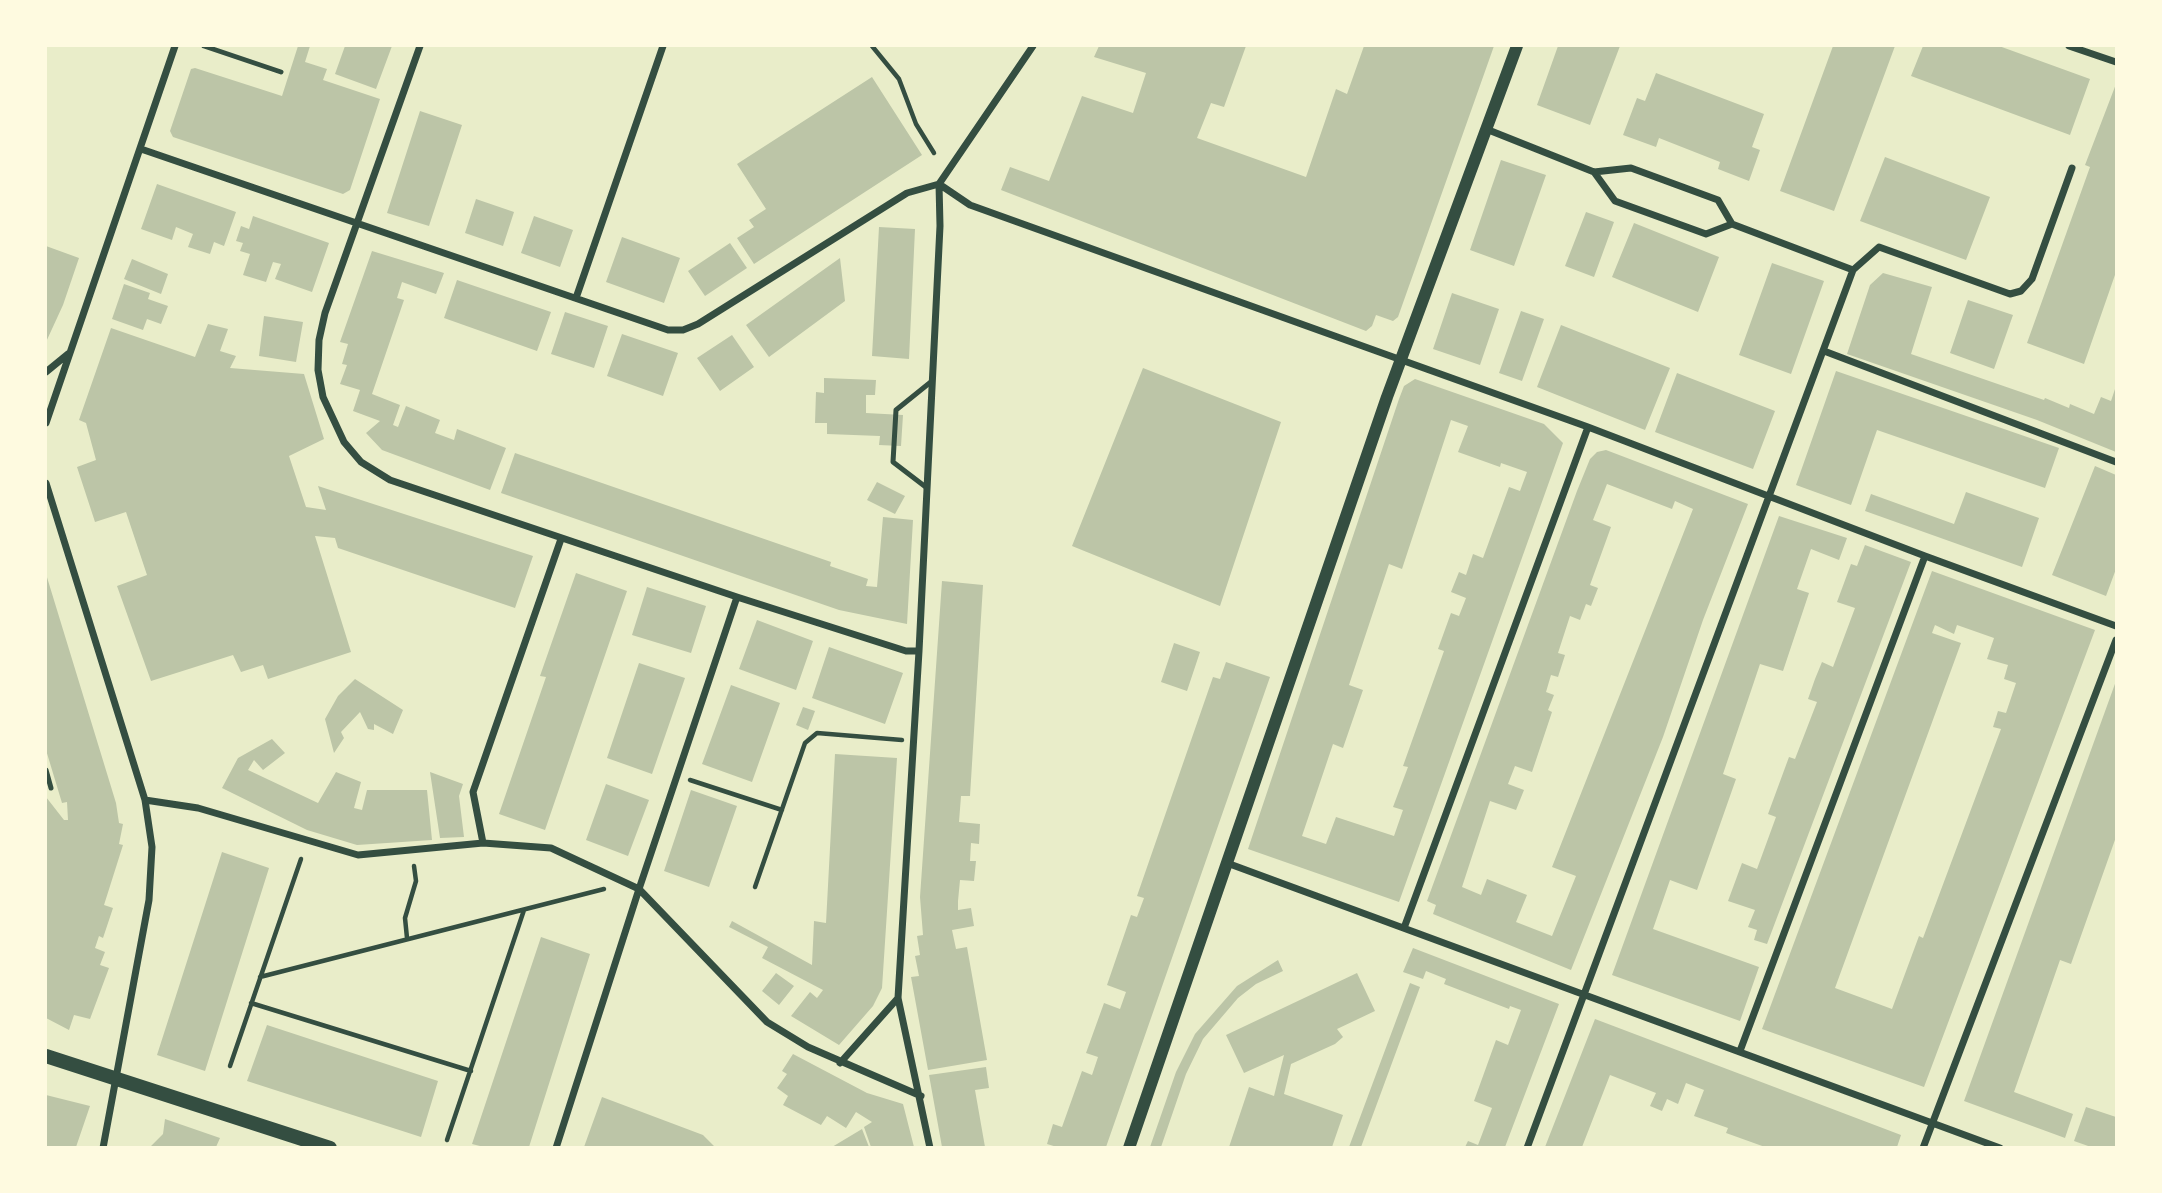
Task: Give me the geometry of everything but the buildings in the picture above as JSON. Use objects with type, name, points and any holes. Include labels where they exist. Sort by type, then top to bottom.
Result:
[{"type":"main road","points":[[46,1056],[303,1143],[330,1147]]},
{"type":"street","points":[[46,423],[175,46]]},
{"type":"street","points":[[420,46],[325,313],[319,340],[318,370],[323,397],[344,442],[361,462],[390,480],[737,597],[906,651],[919,651]]},
{"type":"street","points":[[576,298],[663,46]]},
{"type":"street","points":[[930,1147],[898,998],[919,651],[940,226],[939,184],[1033,46]]},
{"type":"street","points":[[1129,1147],[1400,361],[1517,46]]},
{"type":"street","points":[[2068,46],[2116,62]]},
{"type":"street","points":[[1486,129],[1594,172],[1631,168],[1718,200],[1732,224],[1853,270]]},
{"type":"street","points":[[141,149],[668,330],[683,330],[698,324],[907,193],[939,184],[970,205],[1588,427],[2116,626]]},
{"type":"street","points":[[1527,1147],[1853,270],[1879,247],[2010,294],[2021,291],[2032,279],[2072,168]]},
{"type":"street","points":[[1594,172],[1615,201],[1706,234],[1732,224]]},
{"type":"street","points":[[1824,351],[2116,462]]},
{"type":"street","points":[[46,372],[69,354]]},
{"type":"street","points":[[1404,928],[1588,427]]},
{"type":"street","points":[[46,483],[145,800],[152,847],[152,873],[103,1147]]},
{"type":"street","points":[[482,843],[474,792],[561,539]]},
{"type":"street","points":[[1740,1051],[1925,556]]},
{"type":"street","points":[[556,1147],[737,597]]},
{"type":"street","points":[[1923,1147],[2116,640]]},
{"type":"street","points":[[145,800],[198,808],[358,855],[482,843],[551,848],[639,889],[767,1021],[840,1063],[921,1096]]},
{"type":"street","points":[[1227,863],[2000,1147]]},
{"type":"street","points":[[840,1063],[898,998]]},
{"type":"lane","points":[[204,46],[281,72]]},
{"type":"lane","points":[[927,488],[893,462],[897,410],[932,381]]},
{"type":"lane","points":[[46,770],[51,788]]},
{"type":"path","points":[[872,46],[899,79],[916,124],[934,153]]},
{"type":"path","points":[[755,887],[805,743],[817,733],[903,740]]},
{"type":"path","points":[[690,779],[782,810]]},
{"type":"path","points":[[230,1066],[301,859]]},
{"type":"path","points":[[407,938],[405,918],[416,881],[414,866]]},
{"type":"path","points":[[260,977],[604,889]]},
{"type":"path","points":[[447,1140],[524,910]]},
{"type":"path","points":[[251,1003],[471,1071]]}]
